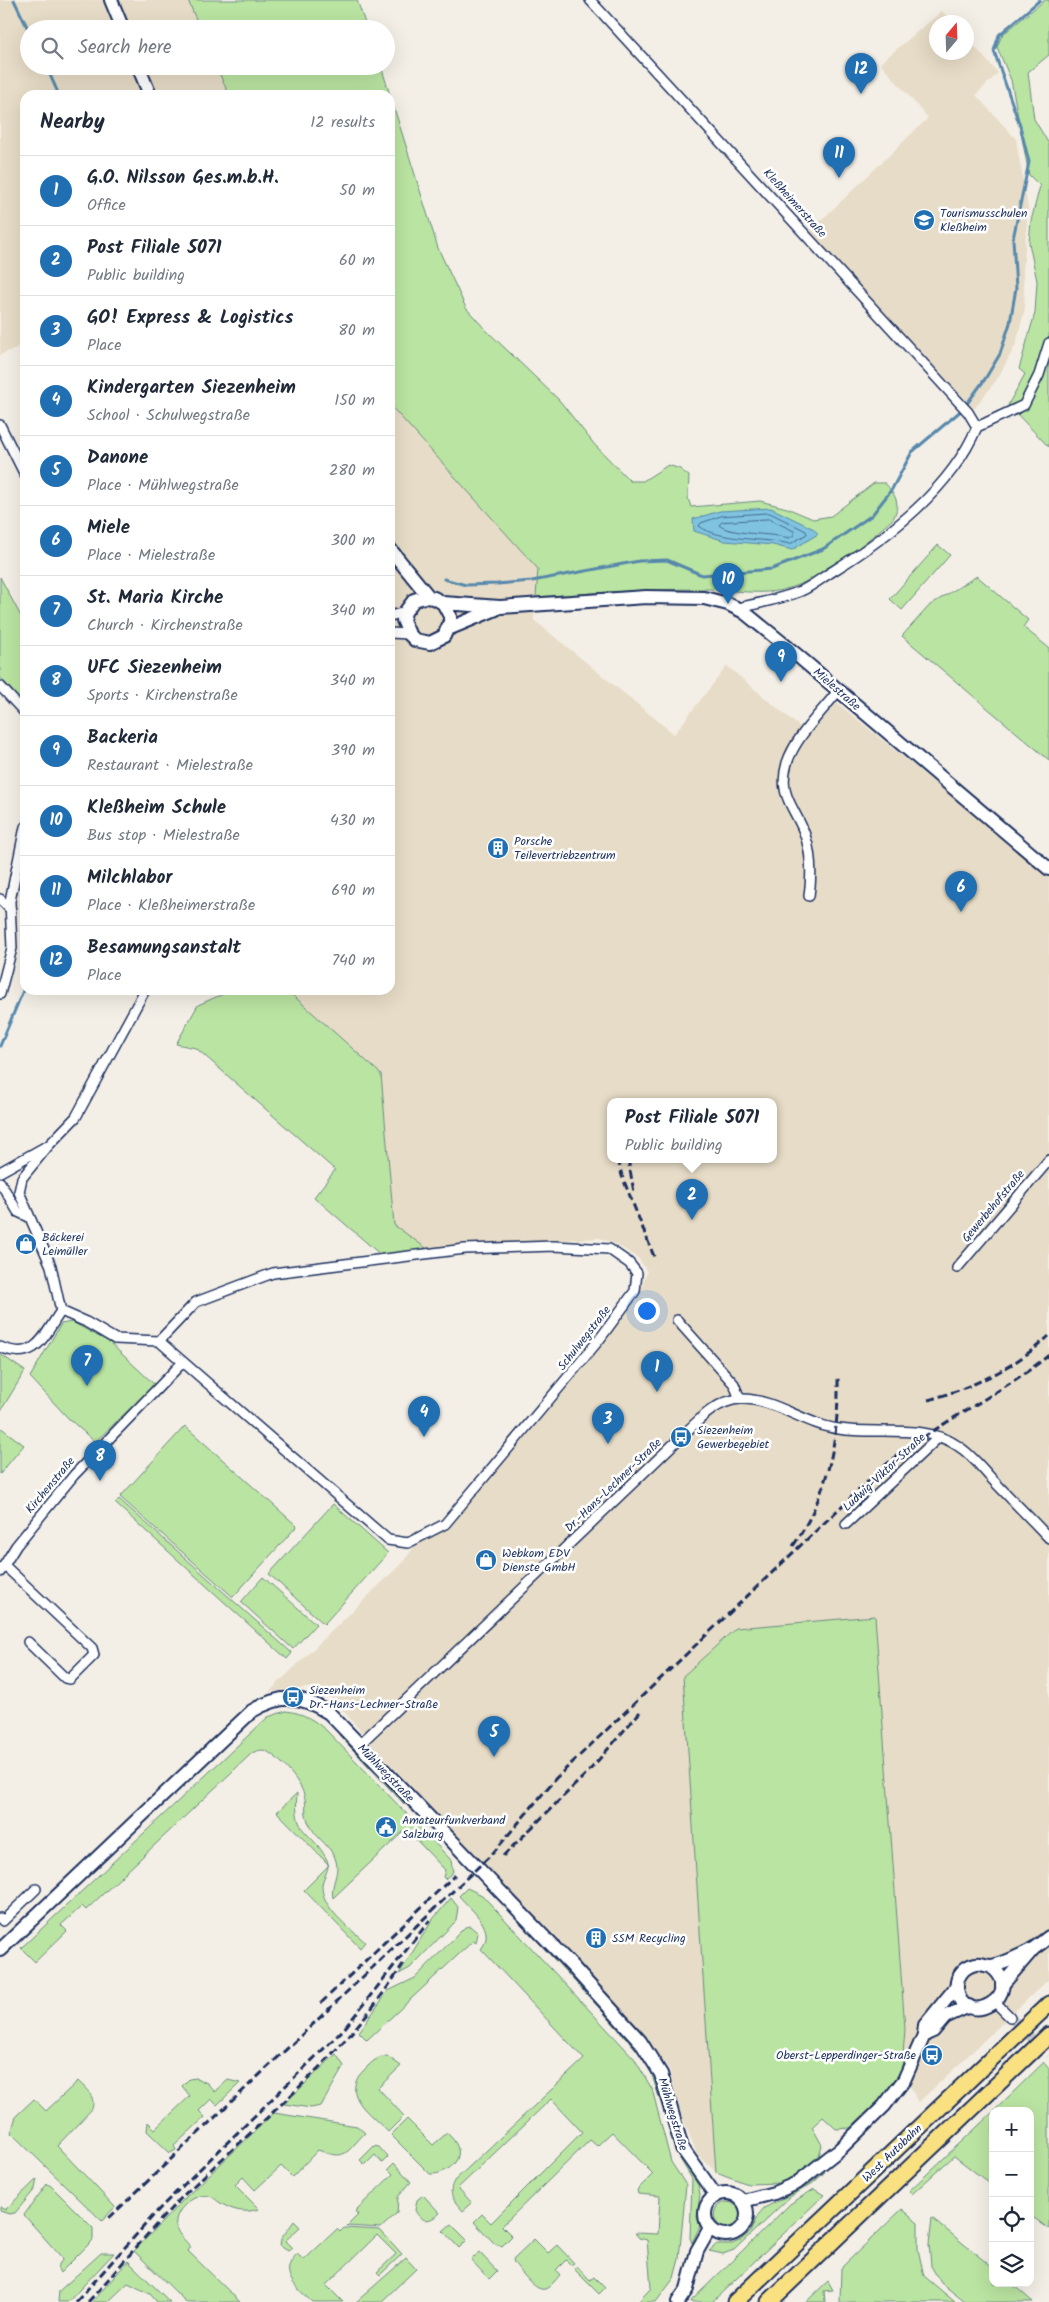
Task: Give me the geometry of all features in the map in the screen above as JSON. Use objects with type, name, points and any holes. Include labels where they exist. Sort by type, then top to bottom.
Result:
[{"type":"highway","name":"West Autobahn","points":[[736,2302],[1049,2004]]},
{"type":"highway","name":"West Autobahn","points":[[769,2302],[1049,2035]]},
{"type":"street","points":[[110,0],[119,20]]},
{"type":"street","name":"Kleßheimerstraße","points":[[590,0],[742,163],[968,412],[976,426]]},
{"type":"street","points":[[142,75],[148,90]]},
{"type":"street","points":[[738,608],[778,599],[803,590],[856,557],[922,504],[968,449],[976,426],[1024,405],[1039,376],[1049,343]]},
{"type":"street","points":[[0,425],[20,464]]},
{"type":"street","points":[[395,556],[429,597],[414,600],[405,612],[405,628],[409,634]]},
{"type":"street","points":[[400,562],[414,600]]},
{"type":"street","name":"Mielestraße","points":[[429,597],[443,603],[500,607],[646,597],[704,598],[738,608],[1049,869]]},
{"type":"street","points":[[443,603],[450,616],[448,629]]},
{"type":"street","name":"Mielestraße","points":[[409,634],[415,640],[430,643],[437,640],[448,629],[500,607]]},
{"type":"street","points":[[395,615],[405,612]]},
{"type":"street","points":[[395,633],[409,634]]},
{"type":"street","points":[[0,686],[20,708]]},
{"type":"street","points":[[809,896],[812,873],[810,853],[805,834],[787,799],[783,783],[787,764],[794,747],[838,691]]},
{"type":"street","points":[[0,994],[12,948],[11,910],[20,844]]},
{"type":"street","points":[[0,899],[11,910]]},
{"type":"street","points":[[0,1347],[18,1353],[35,1348],[61,1311],[51,1266],[19,1192],[22,1178],[49,1145],[76,1117],[142,995]]},
{"type":"street","points":[[0,1172],[49,1145]]},
{"type":"street","name":"Gewerbehofstraße","points":[[957,1268],[1049,1160]]},
{"type":"street","points":[[0,1182],[18,1212],[29,1217]]},
{"type":"street","name":"Schulwegstraße","points":[[554,1246],[609,1249],[629,1263],[638,1273],[635,1291],[599,1340],[445,1524],[408,1543],[388,1540],[159,1341],[196,1302],[273,1273],[465,1249],[554,1246]]},
{"type":"street","points":[[61,1311],[86,1322],[115,1340],[159,1341]]},
{"type":"street","points":[[677,1320],[734,1384],[740,1399]]},
{"type":"street","name":"Kirchenstraße","points":[[28,1642],[65,1678],[70,1679],[94,1655],[94,1651],[2,1569],[16,1546],[74,1475],[183,1362]]},
{"type":"street","name":"Dr.-Hans-Lechner-Straße","points":[[359,1745],[691,1428],[718,1406],[740,1399],[762,1402],[809,1422],[837,1429],[927,1434],[940,1437],[958,1446],[969,1455],[1049,1538]]},
{"type":"street","name":"Ludwig-Viktor-Straße","points":[[846,1524],[940,1437]]},
{"type":"street","name":"Mühlwegstraße","points":[[0,1950],[244,1718],[263,1704],[274,1700],[293,1698],[312,1702],[329,1713],[571,1965],[640,2041],[661,2074],[682,2148],[716,2196]]},
{"type":"street","points":[[0,1918],[3,1921],[36,1889]]},
{"type":"street","points":[[1002,1985],[1033,1949],[1049,1937]]},
{"type":"street","points":[[743,2201],[774,2194],[798,2183],[852,2139],[895,2094],[904,2080],[924,2035],[925,2025],[956,1986],[958,1978],[968,1966],[975,1964],[990,1966],[1033,1949]]},
{"type":"street","points":[[956,1986],[962,2000],[969,2006],[982,2008],[995,2002],[1001,1992],[1002,1985],[1000,1976],[990,1966]]},
{"type":"street","points":[[995,2002],[1010,2017]]},
{"type":"street","points":[[924,2035],[932,2031],[945,2017],[969,2006]]},
{"type":"street","points":[[733,2194],[743,2201],[747,2214],[742,2228],[736,2232],[723,2234],[710,2228],[705,2214],[710,2200],[716,2196],[733,2194]]},
{"type":"street","points":[[678,2302],[687,2289],[698,2251],[710,2228]]},
{"type":"shaded area","points":[[0,0],[188,0],[197,20],[20,20],[20,75],[221,75],[228,90],[20,90],[20,346],[0,355]]},
{"type":"shaded area","name":"Tourismusschulen Kleßheim","points":[[942,11],[946,15],[937,15]]},
{"type":"shaded area","name":"Tourismusschulen Kleßheim","points":[[929,22],[929,60],[974,60],[974,46],[998,73],[976,95],[1016,139],[1028,209],[1023,272],[1025,308],[1016,344],[998,378],[974,409],[809,232],[928,118],[880,63]]},
{"type":"shaded area","points":[[395,411],[538,569],[534,620],[674,734],[727,666],[800,727],[810,733],[836,702],[1049,876],[1049,1979],[918,2103],[902,2068],[905,2023],[875,1617],[736,1628],[683,1676],[716,2172],[697,2154],[681,2113],[669,2069],[637,2028],[376,1749],[341,1708],[317,1687],[269,1692],[403,1562],[414,1547],[445,1530],[575,1378],[640,1292],[647,1272],[638,1258],[615,1244],[600,1238],[426,1248],[394,1225],[381,1074],[293,995],[395,995]]},
{"type":"green space","points":[[188,0],[357,0],[364,20],[196,20]]},
{"type":"green space","points":[[1045,0],[1049,0],[1049,55],[1028,72],[1034,119],[1049,144],[1049,447],[1008,405],[1025,374],[1019,369],[1035,313],[1037,281],[1029,243],[1031,221],[1040,186],[1029,175],[1011,80],[997,47],[1002,35]]},
{"type":"green space","points":[[220,75],[384,75],[388,90],[227,90]]},
{"type":"green space","points":[[395,111],[438,248],[466,308],[485,329],[559,400],[594,444],[630,481],[643,481],[668,465],[680,469],[689,476],[688,498],[691,507],[760,501],[787,508],[813,519],[831,516],[874,483],[885,483],[892,492],[897,504],[893,519],[844,559],[803,583],[779,591],[661,590],[536,597],[538,569],[395,411]]},
{"type":"green space","points":[[938,545],[950,555],[902,610],[890,599]]},
{"type":"green space","points":[[977,576],[1028,620],[1023,627],[1049,648],[1049,760],[902,636],[930,605]]},
{"type":"green space","points":[[0,577],[20,615],[20,700],[0,677]]},
{"type":"green space","points":[[221,995],[293,995],[381,1074],[394,1225],[426,1248],[390,1263],[314,1197],[335,1170],[196,1048],[176,1044],[198,1005]]},
{"type":"green space","points":[[72,1322],[109,1342],[155,1385],[95,1442],[68,1418],[30,1377],[61,1324]]},
{"type":"green space","points":[[0,1354],[25,1371],[0,1412]]},
{"type":"green space","points":[[185,1426],[297,1526],[233,1597],[120,1497]]},
{"type":"green space","points":[[0,1427],[24,1445],[0,1474]]},
{"type":"green space","points":[[119,1499],[292,1653],[287,1659],[115,1503]]},
{"type":"green space","points":[[333,1504],[388,1553],[324,1624],[269,1574]]},
{"type":"green space","points":[[263,1577],[316,1624],[293,1649],[241,1602]]},
{"type":"green space","points":[[875,1616],[905,2029],[902,2068],[889,2091],[850,2128],[836,2129],[823,2117],[812,2127],[822,2145],[819,2156],[804,2171],[780,2183],[748,2184],[716,2172],[683,1676],[736,1628]]},
{"type":"green space","points":[[286,1711],[298,1713],[327,1731],[451,1860],[453,1872],[445,1879],[443,1877],[445,1870],[406,1829],[333,1898],[332,1893],[337,1870],[336,1861],[332,1852],[308,1822],[302,1789],[281,1762],[268,1752],[261,1750],[252,1753],[86,1910],[82,1906],[61,1925],[67,1931],[35,1962],[21,1948],[268,1717]]},
{"type":"green space","points":[[339,1732],[397,1793],[405,1805],[339,1735]]},
{"type":"green space","points":[[297,1793],[296,1807],[301,1826],[321,1850],[328,1864],[277,1812]]},
{"type":"green space","points":[[328,1866],[322,1885],[326,1902],[338,1917],[365,1942],[360,1948],[304,1890]]},
{"type":"green space","points":[[479,1878],[575,1978],[644,2055],[657,2077],[679,2154],[698,2185],[700,2194],[697,2217],[700,2226],[692,2243],[690,2238],[692,2179],[677,2154],[651,2072],[641,2055],[602,2011]]},
{"type":"green space","points":[[467,1888],[482,1895],[634,2058],[652,2089],[671,2162],[686,2185],[679,2259],[674,2278],[656,2302],[638,2302],[651,2288],[647,2240],[639,2238],[635,2233],[658,2234],[660,2196],[638,2194],[637,2190],[653,2174],[612,2132],[597,2146],[590,2140],[502,2226],[512,2236],[502,2246],[495,2244],[474,2222],[482,2214],[491,2223],[582,2132],[551,2099],[458,2188],[472,2203],[463,2211],[452,2197],[451,2190],[454,2181],[584,2059],[481,1949],[485,1942],[486,1934],[484,1927],[476,1914],[459,1896]]},
{"type":"green space","points":[[451,1898],[458,1907],[456,1921],[410,1968],[399,1974],[433,1919]]},
{"type":"green space","points":[[470,1926],[478,1933],[476,1943],[473,1941],[367,2040],[359,2032],[388,1991],[415,1978],[465,1927]]},
{"type":"green space","points":[[336,2054],[344,2066],[321,2106],[311,2108],[284,2104]]},
{"type":"green space","points":[[387,2056],[401,2066],[378,2088],[404,2116],[388,2132],[360,2103],[356,2096],[355,2088],[357,2079],[369,2065],[377,2059]]},
{"type":"green space","points":[[1044,2062],[1049,2068],[1049,2229],[1034,2218],[1034,2107],[998,2107]]},
{"type":"green space","points":[[196,2078],[207,2083],[215,2092],[228,2080],[240,2083],[217,2105],[211,2099],[199,2111],[205,2117],[174,2146],[176,2150],[170,2153],[147,2131],[148,2122],[155,2129],[190,2096],[182,2086],[189,2079]]},
{"type":"green space","points":[[78,2081],[92,2097],[92,2109],[57,2146],[115,2207],[102,2221],[11,2133],[16,2116],[34,2099],[46,2111]]},
{"type":"green space","points":[[274,2113],[357,2126],[365,2133],[349,2150],[340,2155],[318,2150],[292,2177],[281,2166],[255,2190],[243,2177],[235,2185],[259,2209],[248,2211],[233,2209],[211,2197],[204,2196],[195,2198],[187,2203],[178,2214],[176,2224],[178,2232],[191,2247],[188,2251],[240,2302],[186,2302],[134,2251],[189,2194]]},
{"type":"green space","points":[[989,2116],[989,2183],[954,2156],[912,2194],[909,2191]]},
{"type":"green space","points":[[407,2119],[433,2145],[447,2133],[450,2136],[456,2144],[458,2157],[447,2170],[430,2174],[391,2135]]},
{"type":"green space","points":[[374,2146],[379,2147],[388,2157],[382,2163],[375,2155],[365,2165],[360,2160]]},
{"type":"green space","points":[[394,2163],[411,2182],[398,2197],[397,2213],[381,2228],[347,2226],[358,2215],[355,2211],[393,2174],[388,2169]]},
{"type":"green space","points":[[825,2172],[813,2183],[790,2197],[734,2250],[723,2254],[709,2251],[717,2244],[732,2244],[741,2240],[750,2232],[758,2215],[764,2208],[805,2187]]},
{"type":"green space","points":[[37,2179],[35,2189],[15,2213],[9,2214],[0,2211],[0,2207],[5,2210]]},
{"type":"green space","points":[[47,2184],[93,2228],[93,2240],[60,2273],[57,2267],[63,2259],[24,2215]]},
{"type":"green space","points":[[814,2189],[824,2195],[712,2302],[690,2302],[790,2204]]},
{"type":"green space","points":[[423,2195],[440,2213],[426,2220],[420,2217],[415,2210],[417,2200]]},
{"type":"green space","points":[[727,2202],[736,2206],[740,2215],[736,2224],[727,2228],[718,2224],[714,2215],[718,2206]]},
{"type":"green space","points":[[902,2209],[918,2222],[918,2249],[924,2276],[955,2302],[840,2302],[841,2268]]},
{"type":"green space","points":[[932,2218],[989,2265],[989,2287],[1016,2287],[1033,2302],[965,2302],[941,2283],[931,2266],[929,2244]]},
{"type":"green space","points":[[294,2221],[300,2227],[285,2241],[292,2248],[288,2251],[280,2246],[281,2239]]},
{"type":"green space","points":[[451,2224],[467,2240],[459,2248],[443,2231]]},
{"type":"green space","points":[[344,2228],[380,2230],[402,2254],[380,2275],[377,2272],[396,2254],[377,2235],[326,2285],[343,2302],[312,2302],[291,2280],[289,2268],[291,2261],[297,2254],[304,2260],[337,2229],[340,2232]]},
{"type":"green space","points":[[534,2239],[548,2253],[557,2245],[574,2263],[571,2265],[566,2260],[556,2270],[560,2275],[545,2289],[532,2284],[514,2263],[513,2259]]},
{"type":"green space","points":[[479,2252],[497,2271],[489,2279],[471,2260]]},
{"type":"green space","points":[[101,2253],[114,2253],[68,2302],[58,2302],[59,2291]]},
{"type":"green space","points":[[406,2258],[416,2269],[381,2302],[356,2302]]},
{"type":"green space","points":[[128,2261],[170,2302],[157,2302],[150,2294],[128,2283],[108,2302],[92,2302]]},
{"type":"green space","points":[[577,2266],[590,2280],[594,2277],[605,2288],[599,2294],[574,2269]]},
{"type":"green space","points":[[828,2281],[833,2290],[824,2291],[825,2302],[806,2302]]},
{"type":"water","points":[[771,508],[814,529],[818,534],[792,550],[773,545],[725,541],[694,531],[693,519],[720,511]]},
{"type":"waterway","points":[[14,0],[24,20]]},
{"type":"waterway","points":[[444,579],[466,585],[497,584],[532,581],[639,561],[667,560],[702,575],[772,569],[823,549],[872,515],[892,489],[912,452],[963,409],[985,379],[1000,354],[1010,323],[1016,288],[1013,239],[1029,162],[1020,126],[994,51],[999,35],[1040,0]]},
{"type":"waterway","points":[[50,75],[57,90]]},
{"type":"waterway","points":[[0,1046],[21,995]]},
{"type":"tunnel","points":[[1010,2017],[1049,2055]]},
{"type":"railway","points":[[619,1163],[622,1176],[655,1259]]},
{"type":"railway","points":[[629,1163],[634,1192]]},
{"type":"railway","points":[[928,1400],[961,1389],[993,1375],[1022,1358],[1049,1336]]},
{"type":"railway","points":[[109,2218],[493,1853],[556,1778],[882,1468],[902,1452],[1008,1384],[1049,1355]]},
{"type":"railway","points":[[793,1546],[815,1507],[829,1466],[836,1423],[838,1378]]},
{"type":"railway","points":[[503,1856],[589,1771],[640,1712]]},
{"type":"railway","points":[[321,2003],[455,1875]]},
{"type":"railway","points":[[76,2302],[162,2206],[344,2029],[430,1920]]},
{"type":"railway","points":[[88,2302],[187,2192],[330,2056],[381,1996],[403,1964]]},
{"type":"place","name":"Besamungsanstalt","points":[[861,94]]},
{"type":"place","name":"Milchlabor","points":[[839,178]]},
{"type":"place","name":"Tourismusschulen Kleßheim","points":[[924,220]]},
{"type":"place","name":"Kleßheim Schule","points":[[728,604]]},
{"type":"place","name":"Backeria","points":[[781,682]]},
{"type":"place","name":"Porsche Teilevertriebzentrum","points":[[498,848]]},
{"type":"place","name":"Miele","points":[[961,912]]},
{"type":"place","name":"Post Filiale 5071","points":[[692,1220]]},
{"type":"place","name":"Bäckerei Leimüller","points":[[26,1244]]},
{"type":"place","name":"St. Maria Kirche","points":[[87,1386]]},
{"type":"place","name":"G.O. Nilsson Ges.m.b.H.","points":[[657,1392]]},
{"type":"place","name":"Kindergarten Siezenheim","points":[[424,1437]]},
{"type":"place","name":"Siezenheim Gewerbegebiet","points":[[681,1437]]},
{"type":"place","name":"GO! Express & Logistics","points":[[608,1444]]},
{"type":"place","name":"UFC Siezenheim","points":[[100,1481]]},
{"type":"place","name":"Webkom EDV Dienste GmbH","points":[[486,1560]]},
{"type":"place","name":"Siezenheim Dr.-Hans-Lechner-Straße","points":[[293,1697]]},
{"type":"place","name":"Danone","points":[[494,1757]]},
{"type":"place","name":"Amateurfunkverband Salzburg","points":[[386,1827]]},
{"type":"place","name":"SSM Recycling","points":[[596,1938]]},
{"type":"place","name":"Oberst-Lepperdinger-Straße","points":[[932,2055]]}]
